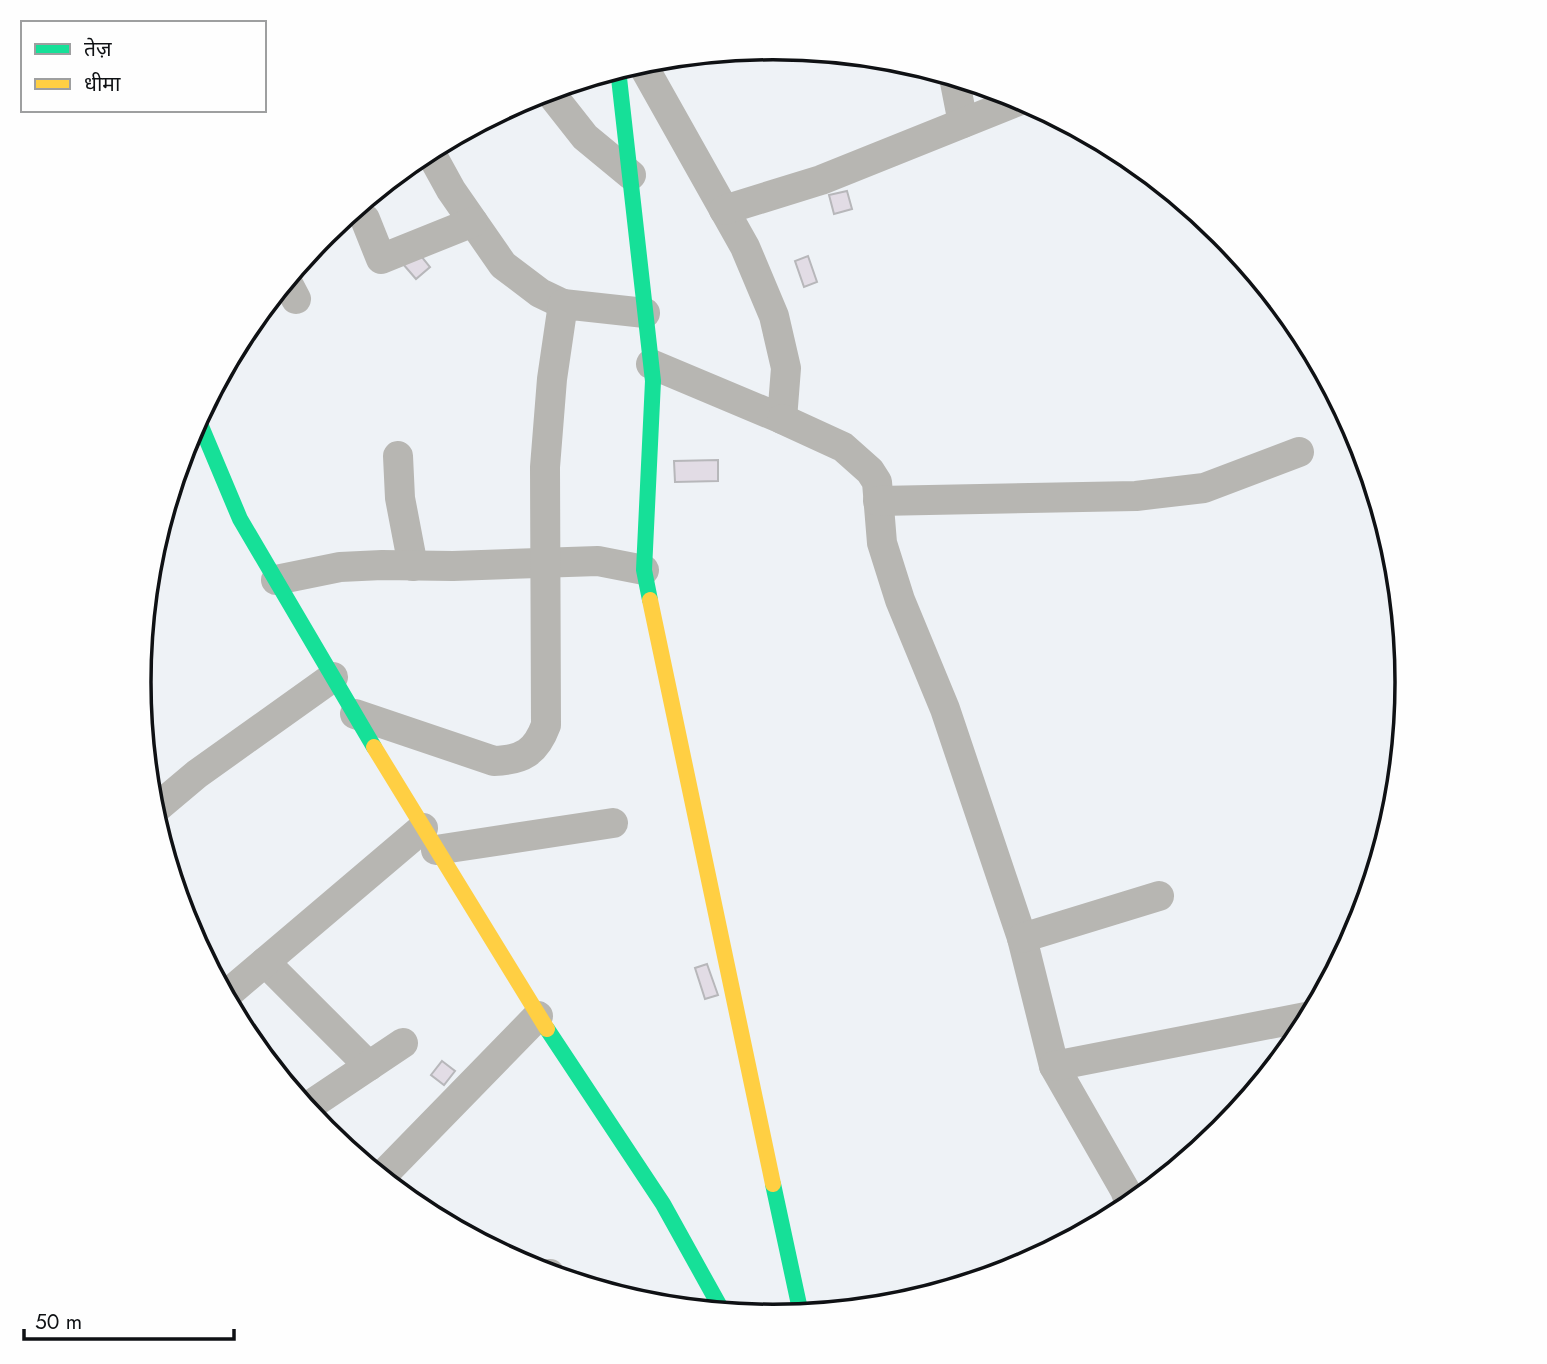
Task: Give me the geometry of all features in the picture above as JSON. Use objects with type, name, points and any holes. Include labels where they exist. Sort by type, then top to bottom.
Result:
[{"type":"street","points":[[647,72],[745,247],[775,316],[786,368],[782,419]]},
{"type":"street","points":[[619,79],[653,381],[643,570],[798,1303]]},
{"type":"street","points":[[956,88],[964,123]]},
{"type":"street","points":[[556,99],[585,136],[631,175]]},
{"type":"street","points":[[724,210],[821,180],[1007,105]]},
{"type":"street","points":[[434,160],[451,190],[503,265],[540,293],[563,304],[645,313]]},
{"type":"street","points":[[365,219],[381,259],[473,222]]},
{"type":"street","points":[[355,714],[494,761],[516,760],[531,751],[542,737],[546,724],[545,467],[552,379],[563,304]]},
{"type":"street","points":[[651,364],[843,446],[870,471],[877,482],[882,543],[900,600],[945,709],[1022,938],[1054,1066],[1127,1194]]},
{"type":"street","points":[[203,432],[240,519],[333,677],[538,1016],[663,1204],[717,1301]]},
{"type":"street","points":[[878,501],[1136,496],[1203,488],[1298,452]]},
{"type":"street","points":[[398,456],[400,498],[414,566]]},
{"type":"street","points":[[276,580],[340,567],[598,561],[643,570]]},
{"type":"street","points":[[163,803],[197,774],[333,677]]},
{"type":"street","points":[[232,990],[265,962],[429,839],[613,823]]},
{"type":"street","points":[[1022,938],[1159,896]]},
{"type":"street","points":[[265,962],[369,1066]]},
{"type":"street","points":[[388,1170],[538,1016]]},
{"type":"street","points":[[1054,1066],[1297,1019]]},
{"type":"street","points":[[315,1102],[403,1043]]},
{"type":"building","points":[[847,191],[852,209],[834,214],[829,195]]},
{"type":"building","points":[[417,251],[430,267],[416,279],[403,264]]},
{"type":"building","points":[[808,256],[817,282],[804,287],[795,261]]},
{"type":"building","points":[[718,460],[718,481],[675,482],[674,461]]},
{"type":"building","points":[[707,964],[718,995],[705,999],[695,968]]},
{"type":"building","points":[[442,1061],[455,1071],[444,1085],[431,1075]]},
{"type":"traffic: fast","points":[[619,79],[653,381],[644,570],[650,600]]},
{"type":"traffic: fast","points":[[203,432],[240,519],[374,747]]},
{"type":"traffic: fast","points":[[547,1029],[663,1204],[717,1301]]},
{"type":"traffic: fast","points":[[773,1184],[799,1303]]},
{"type":"traffic: slow","points":[[650,600],[773,1184]]},
{"type":"traffic: slow","points":[[374,747],[547,1029]]}]
